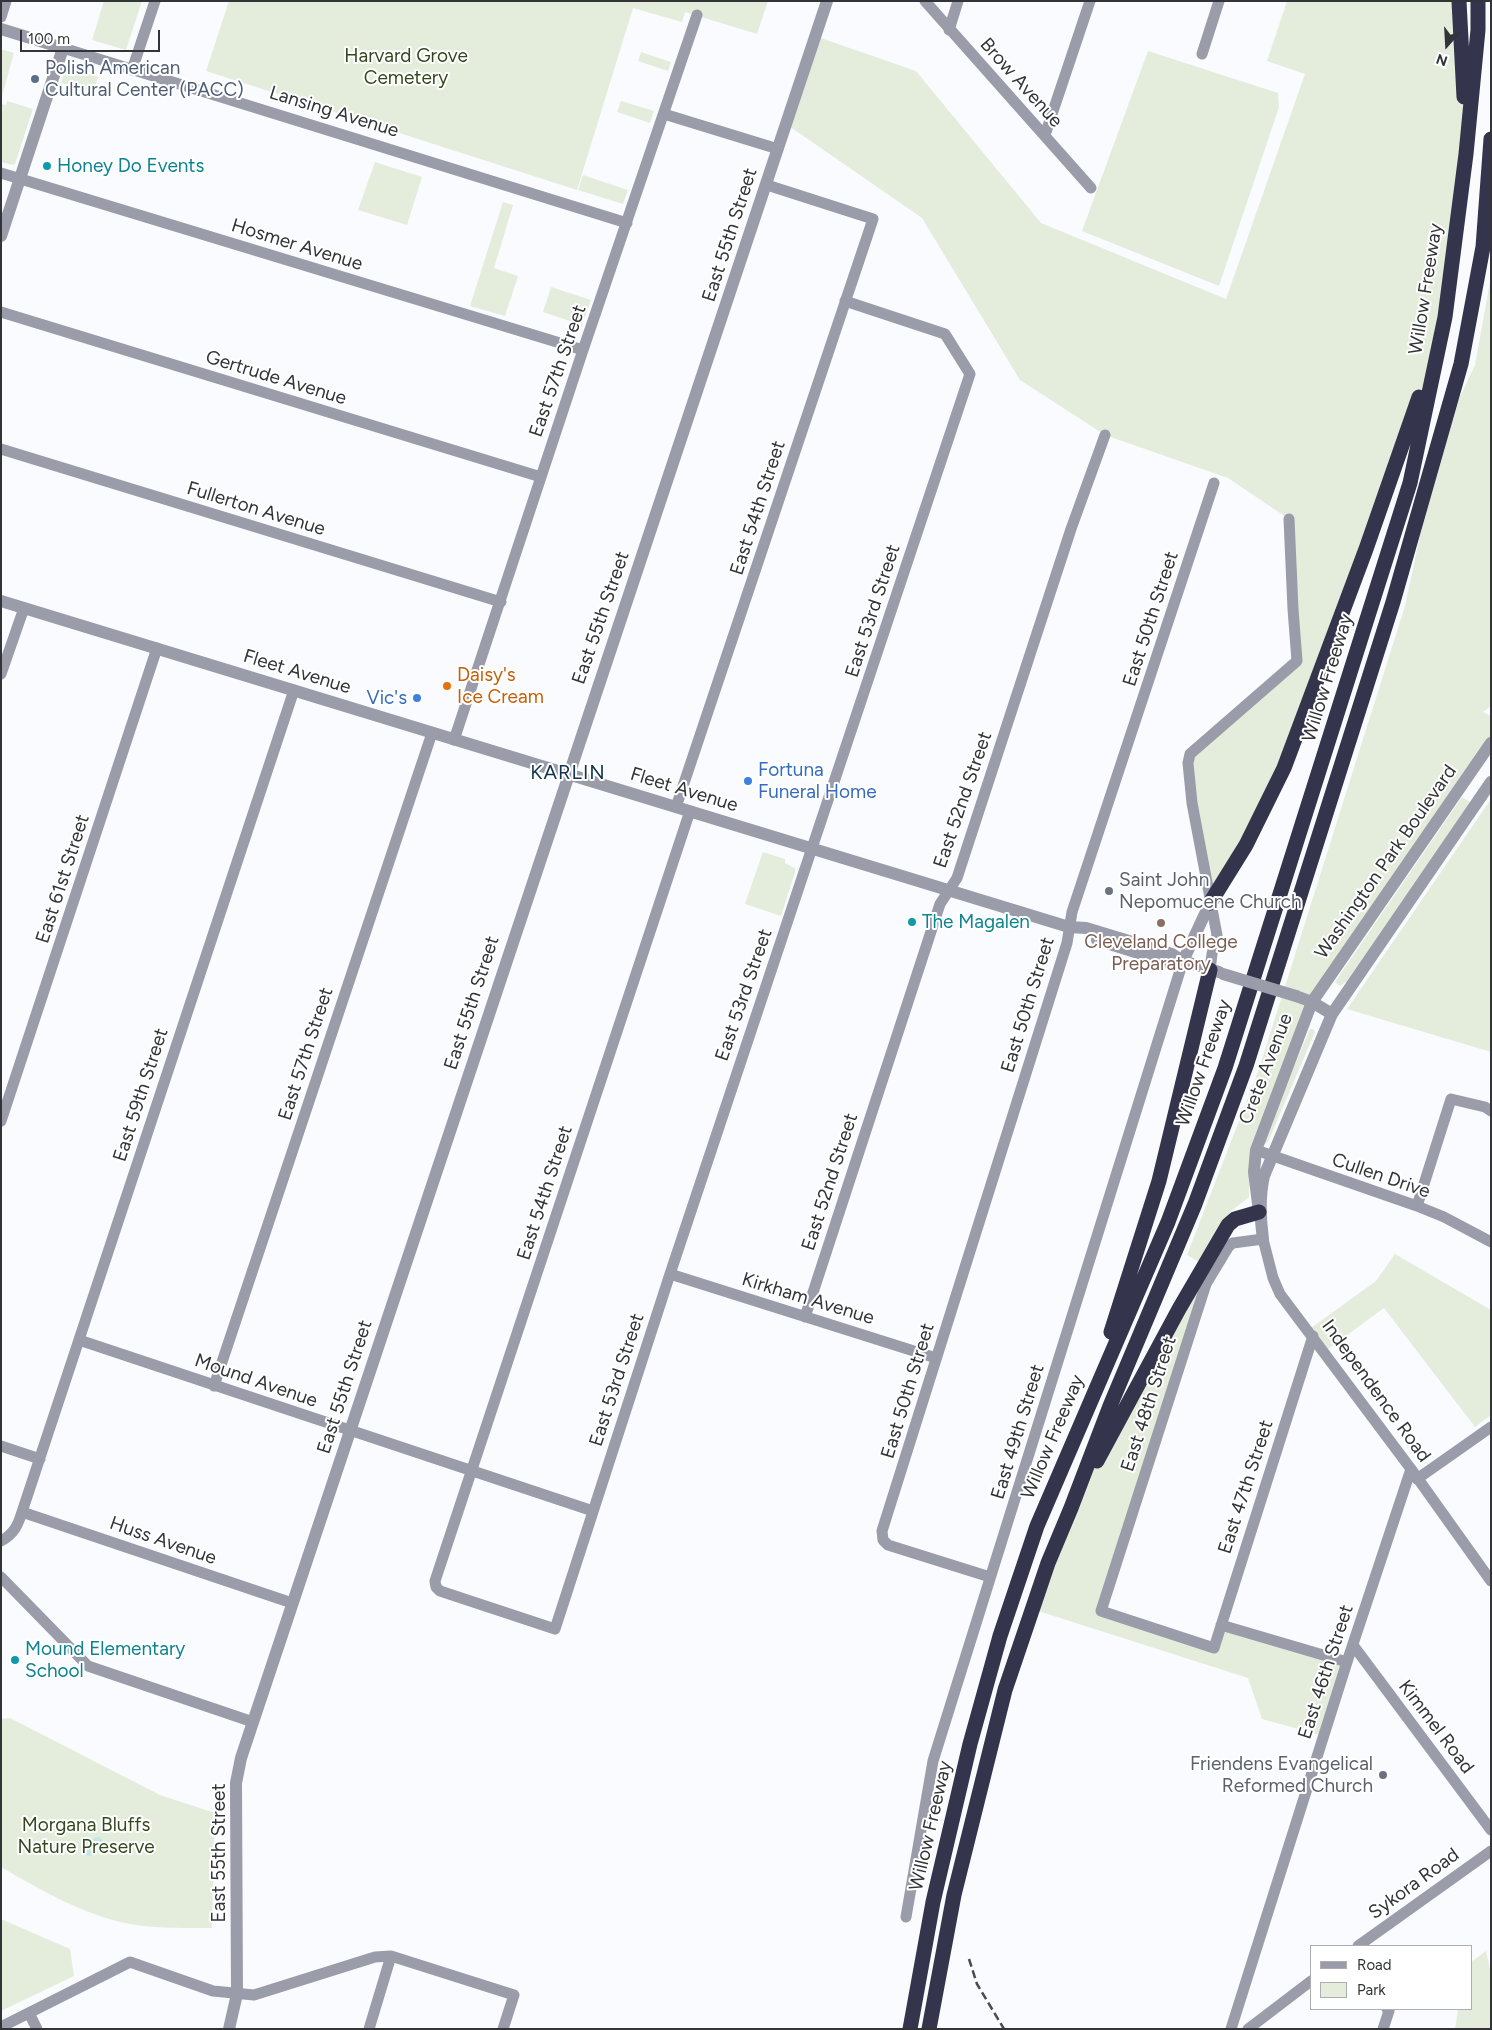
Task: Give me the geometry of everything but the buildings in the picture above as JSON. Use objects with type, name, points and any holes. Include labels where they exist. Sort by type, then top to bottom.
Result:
[{"type":"highway","points":[[1459,1],[1466,154]]},
{"type":"highway","name":"Willow Freeway","points":[[910,2029],[936,1893],[970,1744],[1000,1636],[1037,1526],[1168,1222],[1225,1068],[1410,483],[1445,317],[1466,154],[1478,30],[1478,1]]},
{"type":"highway","name":"Willow Freeway","points":[[930,2029],[954,1895],[1004,1690],[1048,1563],[1100,1432],[1195,1204],[1246,1066],[1392,602],[1461,364],[1483,246],[1491,139]]},
{"type":"highway","points":[[1483,246],[1491,211]]},
{"type":"highway","points":[[1210,903],[1246,845],[1284,768],[1386,495],[1445,317]]},
{"type":"highway","points":[[1087,1410],[1159,1182],[1217,972]]},
{"type":"highway","points":[[1071,1508],[1183,1301],[1228,1225],[1235,1219],[1259,1212]]},
{"type":"street","points":[[1,17],[6,1]]},
{"type":"street","points":[[132,70],[155,1]]},
{"type":"street","name":"East 55th Street","points":[[229,2029],[237,1994],[236,1782],[241,1758],[827,1]]},
{"type":"street","name":"Brow Avenue","points":[[925,1],[1091,188]]},
{"type":"street","points":[[949,30],[958,1]]},
{"type":"street","points":[[1045,135],[1090,1]]},
{"type":"street","points":[[1202,54],[1220,1]]},
{"type":"street","name":"East 57th Street","points":[[454,740],[583,350],[698,15]]},
{"type":"street","name":"Lansing Avenue","points":[[1,29],[627,223]]},
{"type":"street","points":[[1,236],[63,48]]},
{"type":"street","points":[[664,114],[778,149]]},
{"type":"street","name":"Hosmer Avenue","points":[[1,173],[583,350]]},
{"type":"street","name":"East 54th Street","points":[[676,807],[873,220],[767,185]]},
{"type":"street","name":"East 53rd Street","points":[[555,1629],[779,944],[813,849],[970,374],[945,334],[845,301]]},
{"type":"street","name":"Gertrude Avenue","points":[[1,312],[541,477]]},
{"type":"street","name":"East 52nd Street","points":[[805,1317],[940,904],[957,878],[1068,539],[1105,435]]},
{"type":"street","name":"Fullerton Avenue","points":[[1,449],[500,602]]},
{"type":"street","name":"East 50th Street","points":[[990,1577],[888,1545],[883,1540],[882,1530],[1067,943],[1075,903],[1214,483]]},
{"type":"street","points":[[1217,972],[1212,954],[1217,935],[1192,803],[1188,763],[1190,754],[1297,661],[1289,519]]},
{"type":"street","name":"Fleet Avenue","points":[[1,601],[1070,927],[1083,936],[1170,963],[1183,962],[1296,996],[1312,1002],[1332,1014]]},
{"type":"street","points":[[1,674],[24,608]]},
{"type":"street","name":"East 61st Street","points":[[1,1121],[157,648]]},
{"type":"street","name":"East 59th Street","points":[[1,1541],[13,1533],[22,1512],[294,690]]},
{"type":"street","name":"East 57th Street","points":[[214,1386],[432,733]]},
{"type":"street","name":"Washington Park Boulevard","points":[[1312,1002],[1491,743]]},
{"type":"street","points":[[1332,1014],[1491,782]]},
{"type":"street","name":"East 54th Street","points":[[555,1629],[440,1591],[435,1581],[690,811]]},
{"type":"street","points":[[1183,962],[1210,903]]},
{"type":"street","name":"East 49th Street","points":[[906,1917],[934,1761],[1183,962]]},
{"type":"street","name":"Crete Avenue","points":[[1256,1150],[1312,1002]]},
{"type":"street","name":"Crete Avenue","points":[[1272,1156],[1332,1014]]},
{"type":"street","points":[[1418,1206],[1451,1099],[1485,1107],[1491,1111]]},
{"type":"street","name":"Cullen Drive","points":[[1256,1150],[1418,1206],[1444,1217],[1491,1242]]},
{"type":"street","name":"Independence Road","points":[[1256,1150],[1254,1172],[1263,1239],[1273,1278],[1280,1294],[1489,1573]]},
{"type":"street","name":"Independence Road","points":[[1259,1212],[1260,1191],[1272,1156]]},
{"type":"street","name":"East 48th Street","points":[[1214,1648],[1102,1611],[1206,1284],[1228,1246],[1233,1243],[1263,1239]]},
{"type":"street","name":"Kirkham Avenue","points":[[670,1274],[936,1358]]},
{"type":"street","name":"East 47th Street","points":[[1214,1648],[1313,1336]]},
{"type":"street","name":"Mound Avenue","points":[[79,1340],[350,1432],[593,1511]]},
{"type":"street","points":[[1417,1479],[1491,1427]]},
{"type":"street","points":[[1,1446],[40,1459]]},
{"type":"street","name":"East 46th Street","points":[[1231,2029],[1410,1469]]},
{"type":"street","name":"Huss Avenue","points":[[22,1512],[292,1603]]},
{"type":"street","points":[[1,1577],[88,1666],[252,1722]]},
{"type":"street","points":[[1221,1625],[1347,1662]]},
{"type":"street","name":"Kimmel Road","points":[[1353,1645],[1491,1830]]},
{"type":"street","name":"Sykora Road","points":[[1359,1945],[1491,1850]]},
{"type":"street","points":[[369,2029],[392,1956]]},
{"type":"street","points":[[1,2027],[130,1962],[213,1991],[254,1995],[375,1957],[392,1956],[514,1995],[503,2029]]},
{"type":"street","points":[[1248,2029],[1310,1983]]},
{"type":"street","points":[[1383,2029],[1388,2010]]},
{"type":"street","points":[[29,2013],[36,2029]]},
{"type":"green space","points":[[104,1],[142,1],[126,50],[92,40]]},
{"type":"green space","name":"Harvard Grove Cemetery","points":[[229,1],[768,1],[757,34],[685,12],[682,22],[633,8],[577,190],[206,71]]},
{"type":"green space","points":[[1287,1],[1459,1],[1466,154],[1445,317],[1411,423],[1284,768],[1210,903],[1188,763],[1293,665],[1289,519],[1228,478],[1105,435],[1020,380],[922,218],[786,124],[815,36],[916,71],[1041,223],[1226,299],[1305,74],[1267,61]]},
{"type":"green space","points":[[1,49],[14,53],[2,96],[1,96]]},
{"type":"green space","points":[[1148,51],[1278,93],[1279,107],[1219,286],[1082,231]]},
{"type":"green space","points":[[641,52],[671,62],[668,71],[638,61]]},
{"type":"green space","points":[[68,68],[98,77],[93,93],[61,83],[65,69]]},
{"type":"green space","points":[[7,101],[33,109],[15,164],[12,165],[1,162],[1,104],[6,105]]},
{"type":"green space","points":[[621,101],[654,111],[650,123],[617,112]]},
{"type":"green space","points":[[375,162],[422,177],[407,225],[358,210]]},
{"type":"green space","points":[[583,175],[628,190],[623,204],[578,190]]},
{"type":"green space","points":[[503,202],[513,205],[494,268],[518,276],[505,316],[470,306]]},
{"type":"green space","points":[[1491,276],[1491,706],[1483,712],[1491,716],[1491,743],[1321,988],[1249,1170],[1249,1197],[1230,1212],[1221,1223],[1199,1262],[1187,1255],[1258,1072],[1405,606],[1441,437],[1475,365]]},
{"type":"green space","points":[[551,287],[591,300],[582,325],[543,312]]},
{"type":"green space","points":[[1462,797],[1470,802],[1349,980],[1340,986],[1335,982]]},
{"type":"green space","points":[[1491,799],[1491,1052],[1347,1009]]},
{"type":"green space","points":[[763,852],[785,859],[785,863],[796,869],[781,916],[745,904]]},
{"type":"green space","points":[[1310,1029],[1313,1029],[1315,1032],[1268,1142],[1265,1144],[1262,1142]]},
{"type":"green space","points":[[1395,1254],[1491,1310],[1491,1415],[1475,1427],[1384,1308],[1324,1352],[1308,1330],[1376,1281]]},
{"type":"green space","points":[[1206,1284],[1102,1611],[1214,1648],[1221,1625],[1347,1662],[1324,1736],[1262,1719],[1248,1678],[1032,1609],[1071,1508],[1179,1309]]},
{"type":"green space","name":"Morgana Bluffs Nature Preserve","points":[[10,1718],[160,1795],[215,1813],[212,1928],[154,1927],[120,1922],[73,1906],[1,1867],[1,1719]]},
{"type":"green space","points":[[1,1919],[70,1949],[74,1976],[1,2011]]},
{"type":"green space","points":[[1486,1951],[1491,1973],[1491,2029],[1455,2029],[1457,2010],[1472,2010],[1472,1961]]},
{"type":"water","points":[[100,1837],[105,1843],[103,1850],[90,1856],[85,1855],[81,1851],[88,1841]]},
{"type":"railway","points":[[969,1959],[977,1984],[1004,2029]]},
{"type":"place","name":"Polish American Cultural Center (PACC)","points":[[35,79]]},
{"type":"place","name":"Honey Do Events","points":[[47,166]]},
{"type":"place","name":"Daisy's Ice Cream","points":[[447,686]]},
{"type":"place","name":"Vic's","points":[[417,698]]},
{"type":"place","name":"Fortuna Funeral Home","points":[[748,781]]},
{"type":"place","name":"Saint John Nepomucene Church","points":[[1109,891]]},
{"type":"place","name":"The Magalen","points":[[912,922]]},
{"type":"place","name":"Cleveland College Preparatory","points":[[1161,923]]},
{"type":"place","name":"Mound Elementary School","points":[[15,1660]]},
{"type":"place","name":"Friendens Evangelical Reformed Church","points":[[1383,1775]]},
{"type":"district","name":"KARLIN","points":[[568,773]]}]
